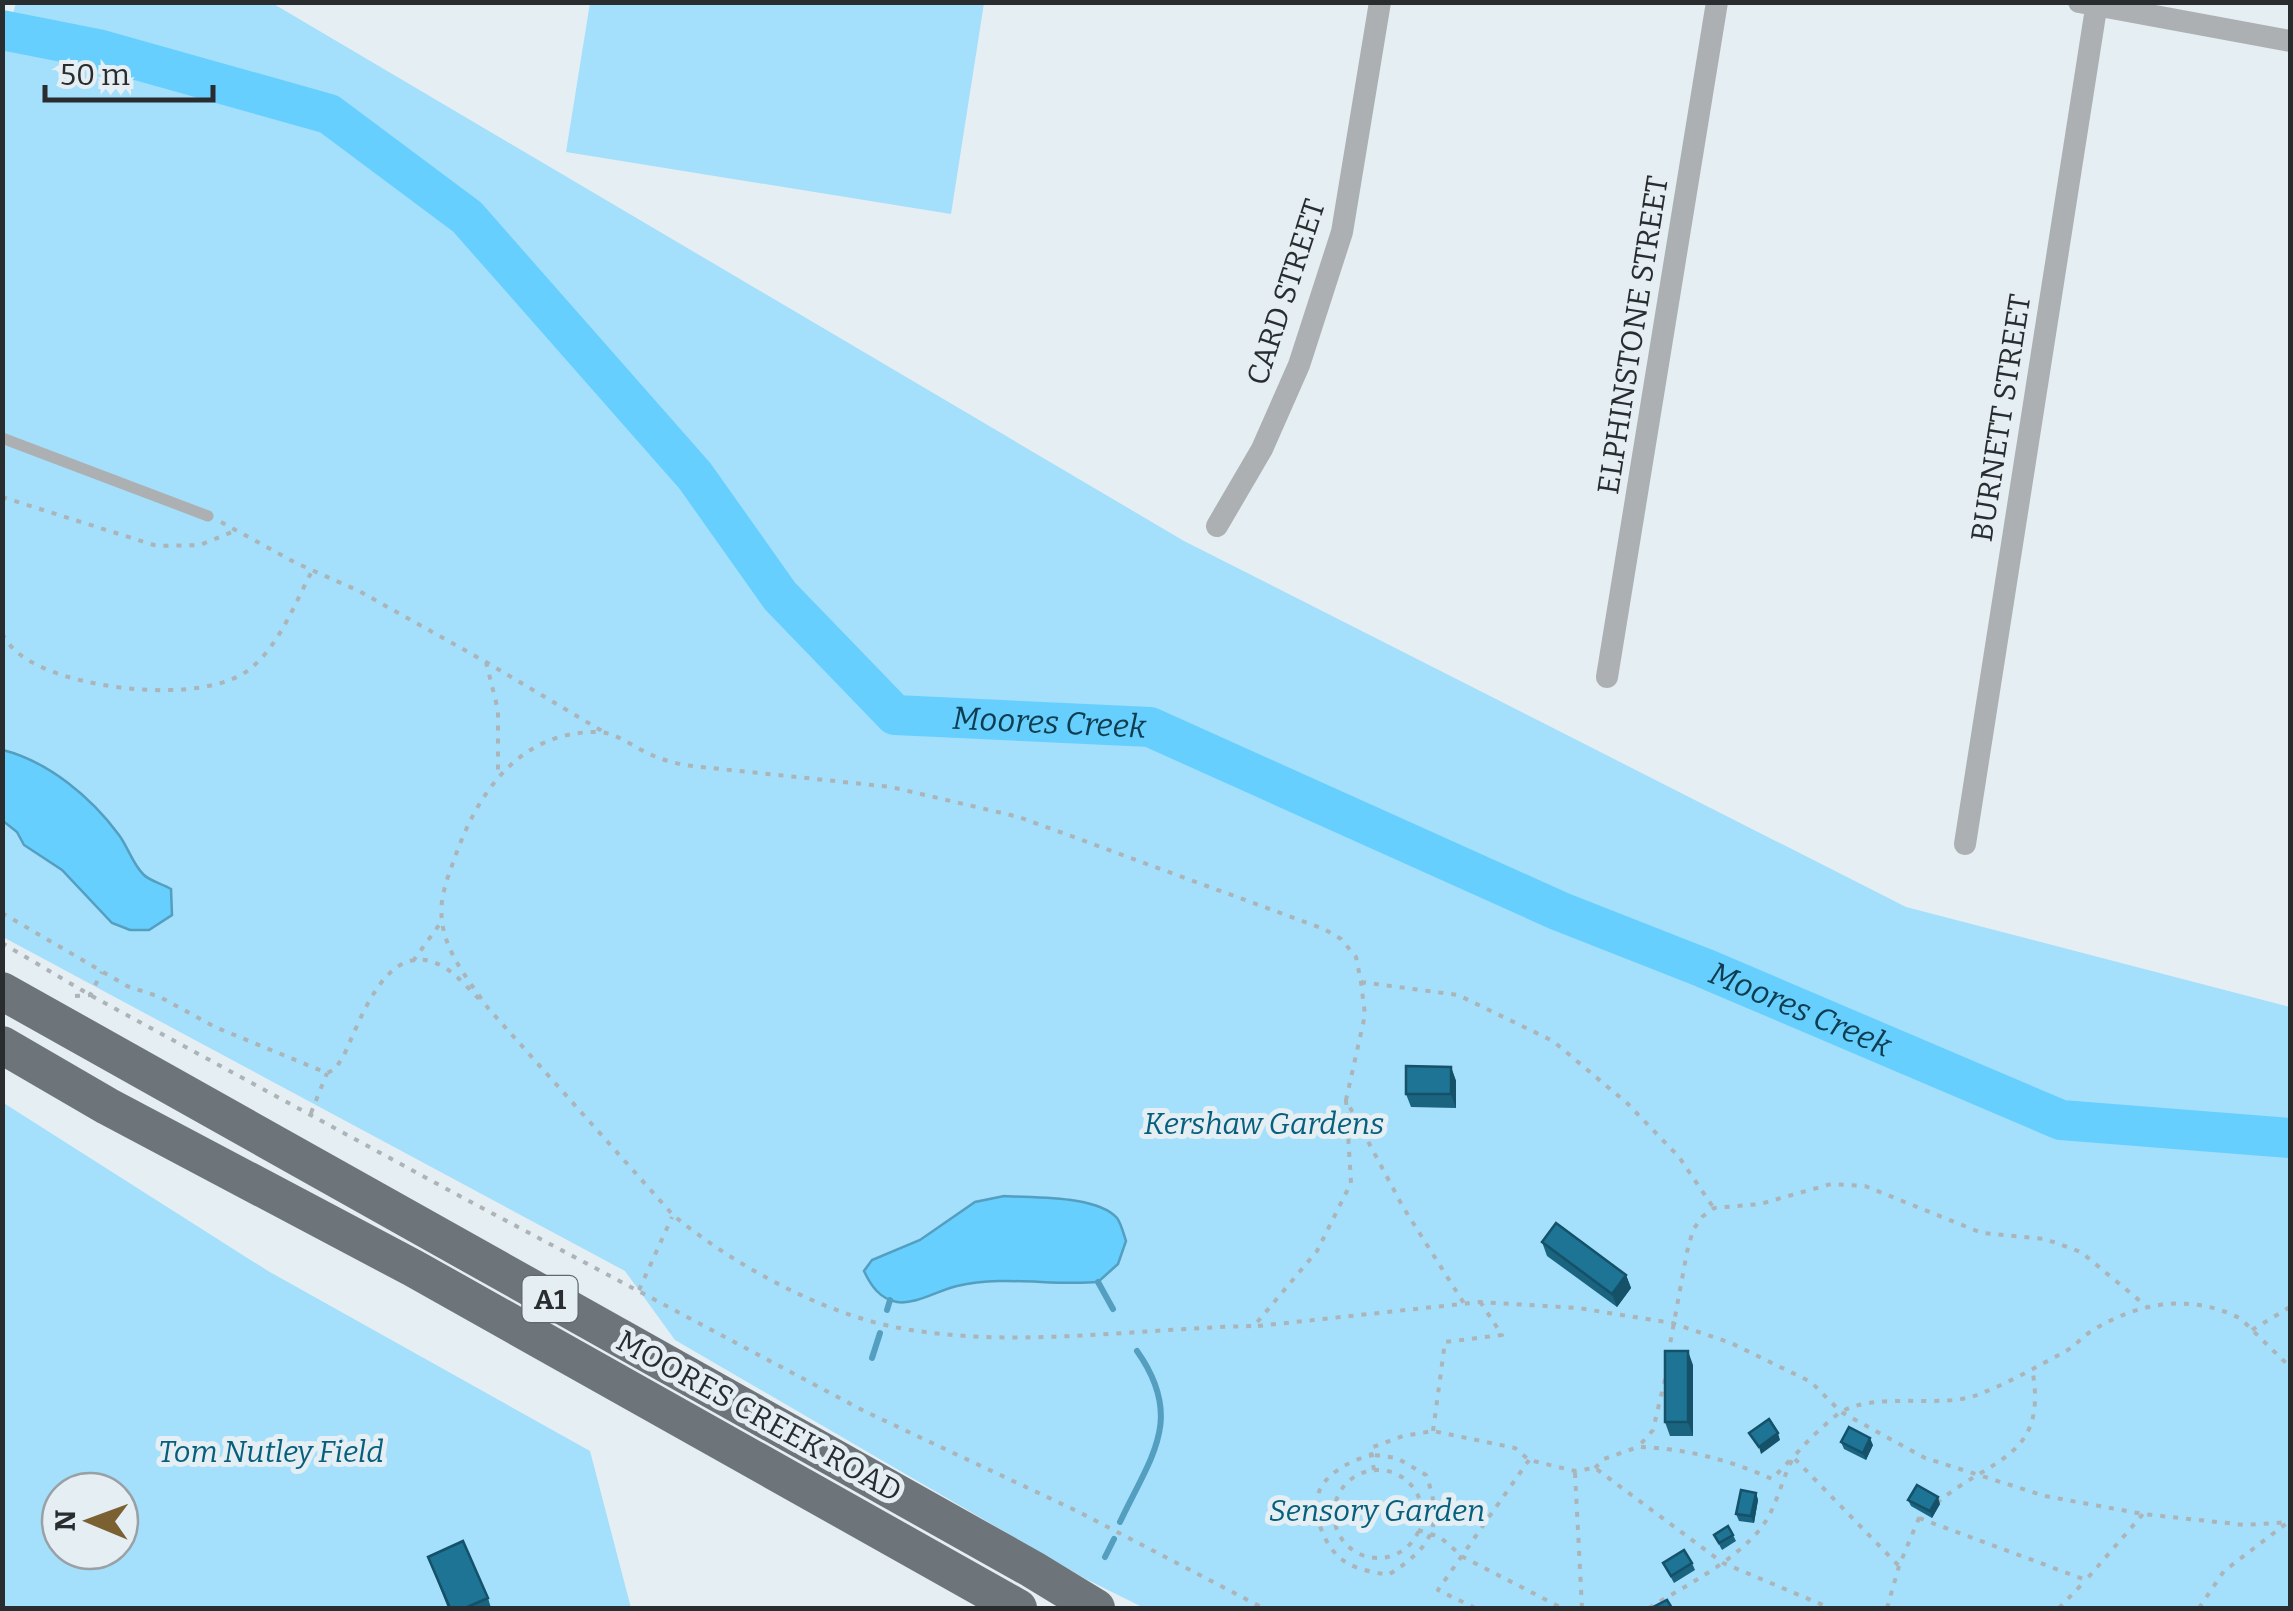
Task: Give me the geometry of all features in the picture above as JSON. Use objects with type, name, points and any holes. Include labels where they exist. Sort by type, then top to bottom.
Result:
[{"type":"highway","name":"MOORES CREEK ROAD","points":[[2,991],[1096,1608]]},
{"type":"highway","name":"MOORES CREEK ROAD","points":[[2,1045],[108,1106],[413,1268],[1018,1608]]},
{"type":"street","name":"CARD STREET","points":[[1217,526],[1262,449],[1299,365],[1342,232],[1380,2]]},
{"type":"street","name":"ELPHINSTONE STREET","points":[[1608,677],[1717,2]]},
{"type":"street","points":[[2091,4],[2290,41]]},
{"type":"street","name":"BURNETT STREET","points":[[1965,844],[2091,4]]},
{"type":"lane","points":[[2,438],[208,516]]},
{"type":"path","points":[[2,496],[157,546],[200,545],[239,529]]},
{"type":"path","points":[[208,516],[359,591],[602,732],[658,758],[683,765],[891,787],[1019,817],[1342,939],[1356,957],[1365,1014],[1346,1100],[1351,1183],[1317,1251],[1254,1326]]},
{"type":"path","points":[[2,634],[17,653],[47,669],[91,681],[151,691],[223,686],[250,670],[271,648],[313,570]]},
{"type":"path","points":[[486,662],[498,710],[498,774]]},
{"type":"path","points":[[488,1008],[451,950],[442,920],[446,885],[457,852],[498,774],[546,741],[602,732]]},
{"type":"path","points":[[2,913],[126,986],[160,996],[215,1027],[327,1073]]},
{"type":"path","points":[[413,961],[442,920]]},
{"type":"path","points":[[2,942],[90,995],[864,1411],[1079,1512],[1262,1608]]},
{"type":"path","points":[[311,1113],[327,1073],[343,1057],[382,977],[400,964],[413,961],[445,968],[488,1008],[673,1216],[702,1240],[792,1288],[844,1311],[898,1328],[984,1337],[1254,1326],[1480,1302],[1578,1308],[1672,1323],[1731,1343],[1811,1382],[1841,1412],[1925,1458],[2045,1496],[2144,1514],[2244,1524],[2289,1522]]},
{"type":"path","points":[[90,995],[102,972]]},
{"type":"path","points":[[1361,982],[1458,994],[1553,1041],[1628,1104],[1679,1157],[1714,1208]]},
{"type":"path","points":[[1346,1100],[1402,1207],[1465,1305]]},
{"type":"path","points":[[1638,1448],[1654,1430],[1663,1400],[1672,1323],[1693,1230],[1714,1208],[1760,1204],[1831,1184],[1865,1186],[1982,1233],[2045,1239],[2081,1252],[2146,1306]]},
{"type":"path","points":[[638,1290],[673,1216]]},
{"type":"path","points":[[1434,1430],[1445,1342],[1502,1336],[1480,1302]]},
{"type":"path","points":[[1374,1470],[1370,1448],[1434,1430],[1515,1448],[1530,1460],[1575,1471],[1595,1468],[1604,1460],[1638,1448],[1671,1448],[1772,1479],[1841,1412],[1882,1402],[1974,1396],[2069,1350],[2086,1335],[2129,1310],[2146,1306],[2200,1305],[2231,1314],[2290,1367]]},
{"type":"path","points":[[2252,1330],[2290,1307]]},
{"type":"path","points":[[1887,1608],[1919,1518],[1964,1480],[2009,1458],[2032,1422],[2037,1405],[2032,1368]]},
{"type":"path","points":[[1371,1455],[1398,1458],[1426,1475],[1435,1512],[1432,1534],[1414,1558],[1388,1575],[1357,1568],[1332,1551],[1320,1524],[1319,1491],[1343,1466],[1371,1455]]},
{"type":"path","points":[[1649,1608],[1723,1563],[1757,1533],[1774,1509],[1793,1456]]},
{"type":"path","points":[[1793,1456],[1899,1566]]},
{"type":"path","points":[[1475,1608],[1438,1590],[1530,1460]]},
{"type":"path","points":[[1595,1468],[1723,1563],[1830,1608]]},
{"type":"path","points":[[1374,1470],[1397,1474],[1416,1492],[1420,1506],[1418,1530],[1408,1545],[1383,1557],[1356,1552],[1337,1531],[1335,1503],[1350,1480],[1374,1470]]},
{"type":"path","points":[[1575,1471],[1582,1608]]},
{"type":"path","points":[[2060,1608],[2144,1514]]},
{"type":"path","points":[[1919,1518],[2086,1580]]},
{"type":"path","points":[[2199,1608],[2224,1571],[2289,1522]]},
{"type":"path","points":[[1418,1530],[1432,1534],[1454,1546],[1463,1557],[1562,1608]]},
{"type":"path","points":[[1332,1551],[1345,1543]]},
{"type":"green space","name":"Kershaw Gardens","points":[[16,3],[272,3],[1184,541],[1906,907],[2290,1007],[2290,1608],[1144,1608],[1086,1579],[675,1340],[625,1271],[3,937],[2,51]]},
{"type":"green space","points":[[590,3],[984,3],[951,214],[566,152]]},
{"type":"green space","name":"Tom Nutley Field","points":[[2,1102],[268,1271],[590,1451],[631,1608],[3,1608]]},
{"type":"shaded area","points":[[3,750],[53,772],[96,807],[119,835],[140,871],[171,889],[172,915],[149,930],[130,930],[112,923],[62,870],[24,845],[17,832],[3,821]]},
{"type":"shaded area","points":[[1004,1196],[1080,1201],[1108,1211],[1118,1220],[1126,1241],[1118,1264],[1098,1282],[975,1283],[904,1302],[886,1298],[870,1282],[864,1271],[872,1260],[920,1240],[975,1202]]},
{"type":"building","points":[[1406,1066],[1451,1067],[1451,1094],[1406,1094]]},
{"type":"building","points":[[1556,1223],[1626,1275],[1612,1294],[1542,1242]]},
{"type":"building","points":[[1665,1351],[1688,1351],[1688,1422],[1665,1422]]},
{"type":"building","points":[[1769,1419],[1778,1433],[1759,1447],[1749,1433]]},
{"type":"building","points":[[1849,1427],[1870,1438],[1863,1453],[1841,1442]]},
{"type":"building","points":[[1917,1485],[1938,1497],[1930,1511],[1908,1500]]},
{"type":"building","points":[[1741,1490],[1756,1493],[1751,1516],[1736,1514]]},
{"type":"building","points":[[1728,1526],[1733,1535],[1719,1543],[1714,1535]]},
{"type":"building","points":[[463,1541],[488,1598],[465,1608],[450,1608],[428,1557]]},
{"type":"building","points":[[1684,1550],[1692,1563],[1671,1576],[1663,1563]]},
{"type":"building","points":[[1667,1600],[1672,1608],[1651,1608]]},
{"type":"waterway","name":"Moores Creek","points":[[2,30],[98,49],[329,114],[467,217],[695,476],[780,596],[895,715],[1150,727],[1559,911],[1704,968],[2061,1120],[2290,1138]]},
{"type":"waterway","points":[[1098,1282],[1113,1309]]},
{"type":"waterway","points":[[887,1310],[890,1300]]},
{"type":"waterway","points":[[872,1358],[880,1333]]},
{"type":"waterway","points":[[1120,1522],[1152,1457],[1161,1418],[1159,1397],[1137,1351]]},
{"type":"waterway","points":[[1105,1557],[1114,1539]]},
{"type":"park label","name":"Sensory Garden","points":[[1377,1511]]}]
